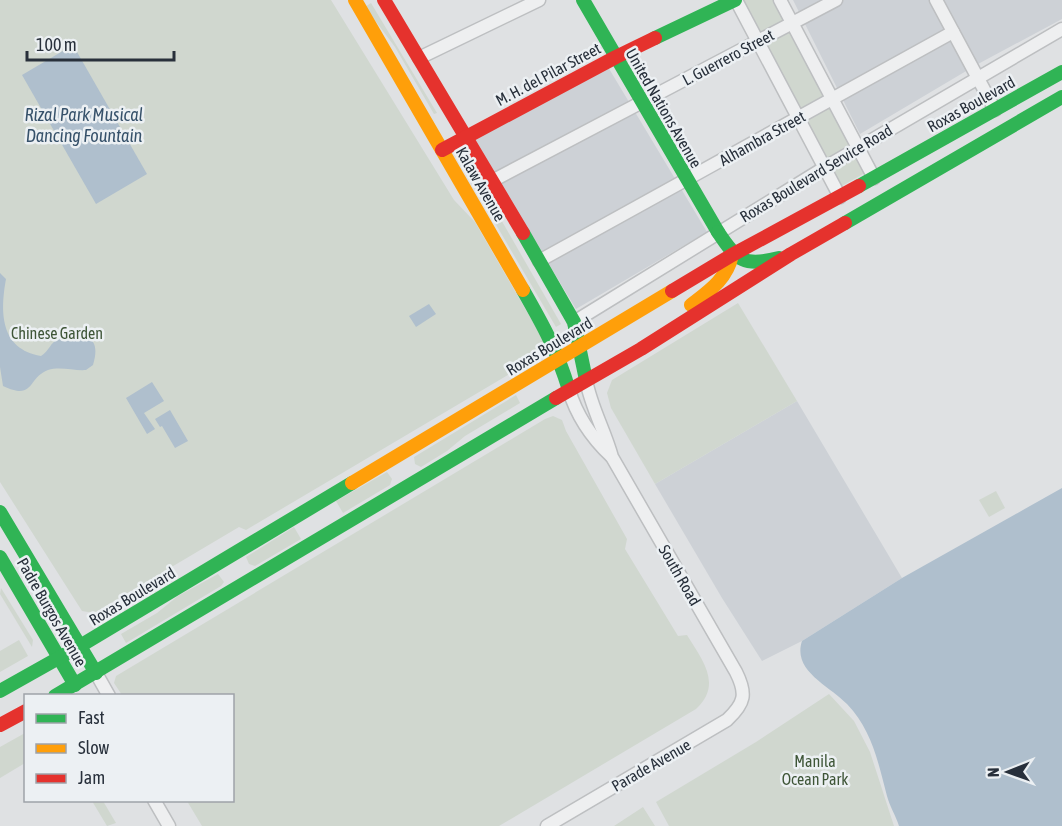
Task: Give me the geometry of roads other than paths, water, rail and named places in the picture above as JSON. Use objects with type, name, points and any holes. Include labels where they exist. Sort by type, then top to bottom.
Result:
[{"type":"main road","name":"Kalaw Avenue","points":[[355,0],[550,337],[560,359],[569,390]]},
{"type":"main road","name":"Kalaw Avenue","points":[[384,0],[574,322],[586,380]]},
{"type":"main road","name":"United Nations Avenue","points":[[584,0],[732,255]]},
{"type":"main road","name":"M. H. del Pilar Street","points":[[442,150],[719,3],[736,0]]},
{"type":"main road","name":"Roxas Boulevard","points":[[63,694],[78,690],[96,673],[241,568],[408,468],[580,346],[732,255],[1062,72]]},
{"type":"main road","name":"Roxas Boulevard","points":[[0,691],[80,646],[241,568],[408,468],[569,390],[641,349],[791,254],[1062,97]]},
{"type":"main road","points":[[732,255],[737,260],[754,263],[791,254]]},
{"type":"main road","points":[[641,349],[675,315],[693,304],[724,277],[729,271],[732,255]]},
{"type":"main road","name":"Padre Burgos Avenue","points":[[0,512],[96,673]]},
{"type":"main road","name":"Padre Burgos Avenue","points":[[0,557],[78,690]]},
{"type":"main road","points":[[11,575],[30,562]]},
{"type":"main road","points":[[0,725],[24,712]]},
{"type":"street","points":[[419,58],[539,0]]},
{"type":"street","points":[[736,0],[840,197]]},
{"type":"street","points":[[780,0],[874,178]]},
{"type":"street","name":"L. Guerrero Street","points":[[492,180],[836,0]]},
{"type":"street","points":[[936,0],[995,110]]},
{"type":"street","name":"Roxas Boulevard Service Road","points":[[574,322],[824,168],[1062,29]]},
{"type":"street","name":"Alhambra Street","points":[[539,261],[953,32]]},
{"type":"street","name":"South Road","points":[[586,380],[590,401],[606,435],[612,457],[736,672],[744,694]]},
{"type":"street","name":"South Road","points":[[569,390],[575,411],[596,441],[612,457]]},
{"type":"street","points":[[96,673],[108,694]]},
{"type":"street","name":"Parade Avenue","points":[[547,826],[727,720],[736,712],[744,694]]},
{"type":"street","points":[[155,802],[169,826]]},
{"type":"water","name":"Rizal Park Musical Dancing Fountain","points":[[73,45],[147,174],[96,204],[22,75]]},
{"type":"water","points":[[0,273],[6,279],[3,304],[6,327],[17,346],[41,356],[57,340],[74,336],[88,337],[95,347],[93,365],[86,370],[57,368],[48,370],[26,390],[13,390],[3,386],[0,367]]},
{"type":"water","points":[[429,304],[436,314],[416,327],[409,316]]},
{"type":"water","points":[[152,382],[164,401],[144,413],[155,429],[147,434],[126,398]]},
{"type":"water","points":[[170,410],[188,441],[175,448],[155,419]]},
{"type":"water","points":[[1062,488],[1062,826],[899,826],[888,800],[873,747],[863,725],[840,697],[807,669],[800,652],[802,641],[902,578]]},
{"type":"park label","name":"Chinese Garden","points":[[57,333]]},
{"type":"park label","name":"Manila Ocean Park","points":[[815,770]]}]
